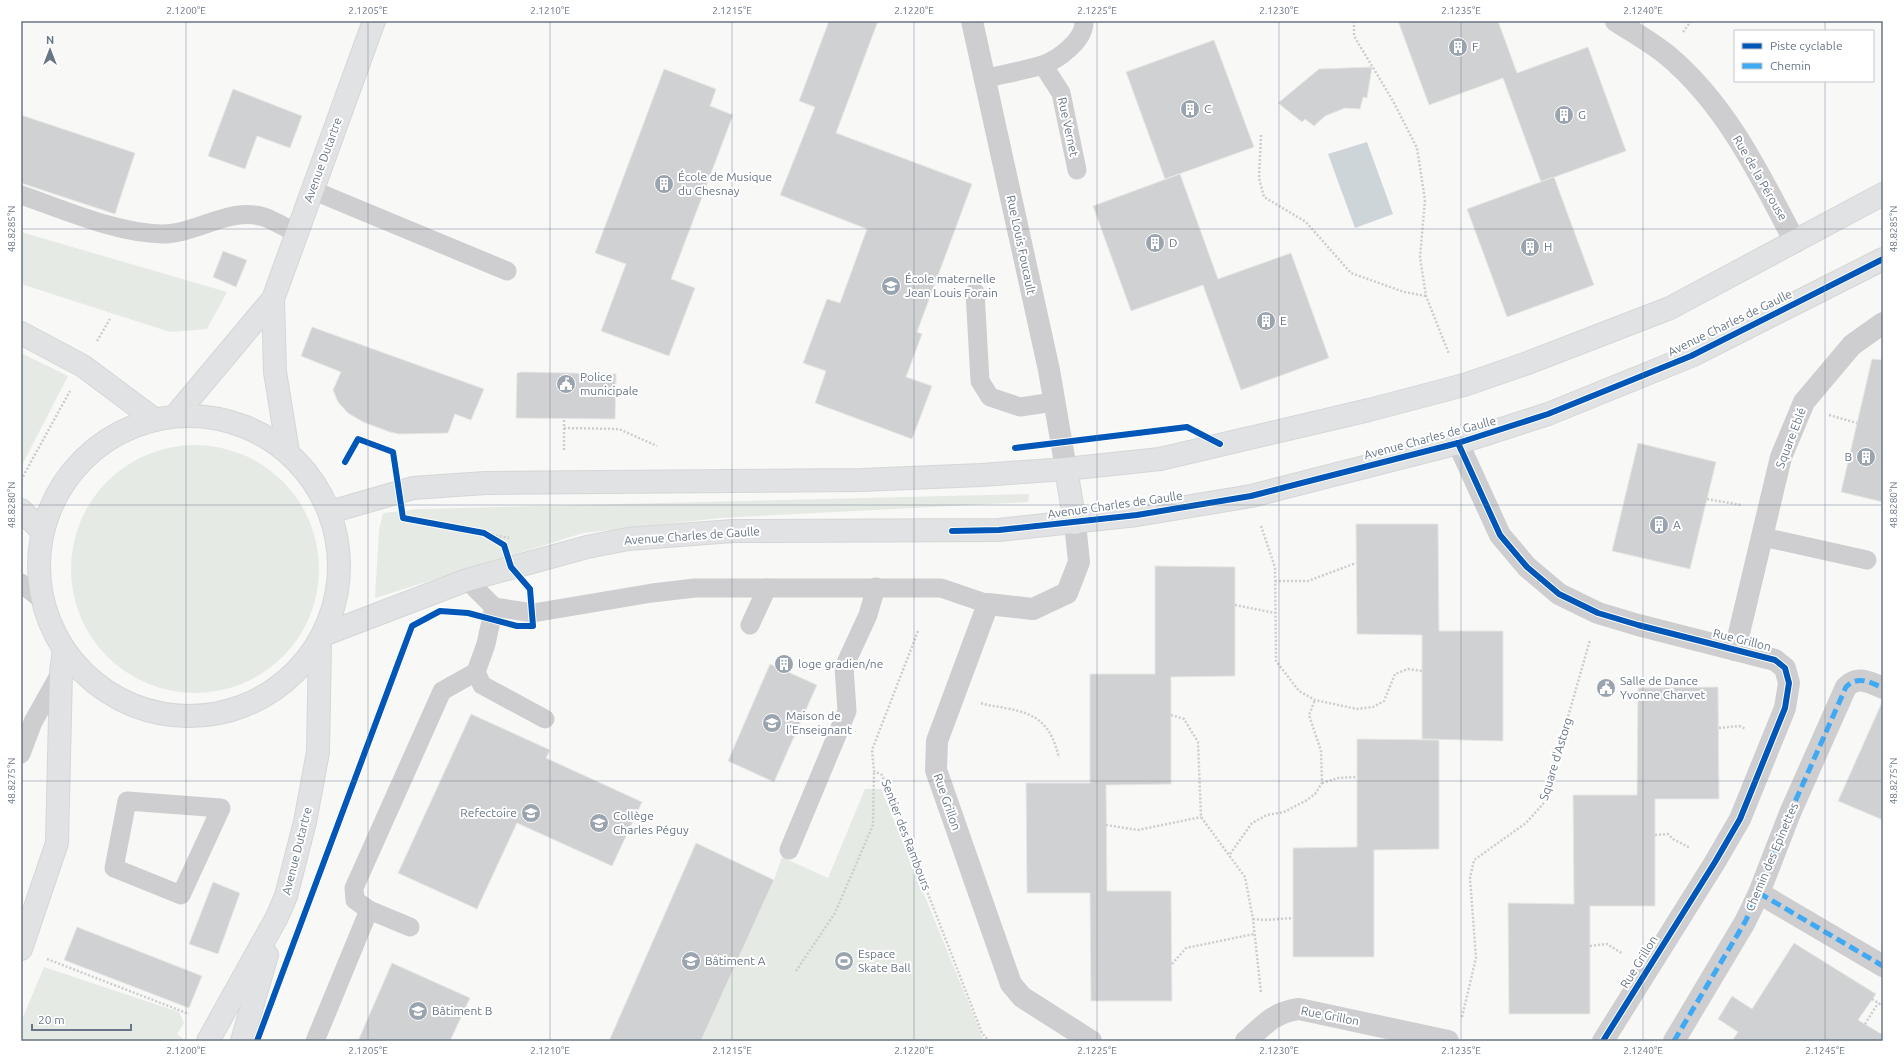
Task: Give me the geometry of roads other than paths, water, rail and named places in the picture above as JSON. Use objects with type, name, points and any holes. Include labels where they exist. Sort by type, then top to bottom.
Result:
[{"type":"main road","name":"Avenue Dutartre","points":[[288,452],[275,372],[273,299],[374,21]]},
{"type":"main road","points":[[330,512],[399,491],[432,486],[485,483],[862,480],[982,475],[1066,469],[1160,459],[1369,410],[1464,385],[1526,364],[1670,308],[1796,242],[1883,194]]},
{"type":"main road","name":"Avenue Charles de Gaulle","points":[[322,638],[467,580],[587,547],[628,539],[718,532],[999,530],[1075,523],[1137,515],[1251,496],[1458,443],[1548,414],[1691,356],[1883,259]]},
{"type":"main road","name":"Avenue Dutartre","points":[[165,418],[273,299]]},
{"type":"main road","points":[[21,333],[83,366],[165,418]]},
{"type":"main road","points":[[205,416],[235,423],[263,434],[288,452],[305,469],[319,490],[330,512],[339,552],[337,595],[322,638],[292,676],[257,700],[216,714],[172,715],[130,704],[93,682],[64,649],[51,626],[43,601],[38,566],[41,530],[54,500],[72,472],[95,449],[123,430],[165,418],[205,416]]},
{"type":"main road","name":"Avenue Charles de Gaulle","points":[[1066,469],[1075,523]]},
{"type":"main road","points":[[21,510],[41,530]]},
{"type":"main road","name":"Avenue Dutartre","points":[[210,1037],[278,917],[286,896],[305,822],[318,752],[322,638]]},
{"type":"main road","points":[[21,948],[57,843],[61,672],[64,649]]},
{"type":"main road","points":[[242,1041],[278,917]]},
{"type":"street","name":"Rue Louis Foucault","points":[[972,21],[1048,370],[1066,469]]},
{"type":"street","name":"Rue de la Pérouse","points":[[1616,21],[1666,55],[1712,101],[1747,152],[1796,242]]},
{"type":"street","name":"Square Eblé","points":[[1735,650],[1781,457],[1804,402],[1852,345],[1883,323]]},
{"type":"street","name":"Rue Grillon","points":[[1458,443],[1500,535],[1527,567],[1559,594],[1598,613],[1638,625],[1775,660],[1785,668],[1789,683],[1785,708],[1743,812],[1715,862],[1602,1041]]},
{"type":"street","points":[[988,604],[1033,609],[1067,593],[1079,562],[1075,523]]},
{"type":"street","name":"Rue Grillon","points":[[988,604],[937,741],[936,770],[1011,984],[1022,997],[1091,1041]]},
{"type":"street","name":"Chemin des Epinettes","points":[[1674,1041],[1745,922],[1759,893],[1790,813],[1846,687],[1851,682],[1861,679],[1883,688]]},
{"type":"street","points":[[1759,893],[1883,966]]},
{"type":"street","name":"Rue Grillon","points":[[1246,1041],[1274,1016],[1285,1010],[1299,1009],[1448,1041]]},
{"type":"lane","points":[[984,79],[1043,64],[1073,46],[1085,26],[1084,21]]},
{"type":"lane","name":"Rue Vernet","points":[[1043,64],[1061,93],[1077,170]]},
{"type":"lane","points":[[312,190],[507,271]]},
{"type":"lane","points":[[21,195],[120,228],[163,234],[196,228],[228,218],[247,215],[264,217],[297,233]]},
{"type":"lane","points":[[975,292],[980,381],[990,397],[1020,407],[1054,402]]},
{"type":"lane","points":[[1763,537],[1867,560]]},
{"type":"lane","points":[[467,580],[494,607],[533,612],[659,592],[695,588],[941,588],[988,604]]},
{"type":"lane","points":[[21,583],[43,601]]},
{"type":"lane","points":[[789,850],[847,711],[844,667],[868,615],[876,587]]},
{"type":"lane","points":[[750,625],[767,588]]},
{"type":"lane","points":[[410,927],[369,910],[356,900],[354,888],[442,691],[476,672],[486,644],[494,607]]},
{"type":"lane","points":[[21,754],[33,722],[61,672]]},
{"type":"lane","points":[[476,672],[482,685],[545,719]]},
{"type":"lane","points":[[127,801],[221,808],[181,895],[114,868],[127,801]]},
{"type":"lane","points":[[315,1041],[369,910]]},
{"type":"place","name":"F","points":[[1458,47]]},
{"type":"place","name":"C","points":[[1190,109]]},
{"type":"place","name":"G","points":[[1564,115]]},
{"type":"place","name":"École de Musique du Chesnay","points":[[664,184]]},
{"type":"place","name":"D","points":[[1155,243]]},
{"type":"place","name":"H","points":[[1530,247]]},
{"type":"place","name":"École maternelle Jean Louis Forain","points":[[891,286]]},
{"type":"place","name":"E","points":[[1266,321]]},
{"type":"place","name":"Police municipale","points":[[566,384]]},
{"type":"place","name":"B","points":[[1866,457]]},
{"type":"place","name":"A","points":[[1659,525]]},
{"type":"place","name":"loge gradien/ne","points":[[784,664]]},
{"type":"place","name":"Salle de Dance Yvonne Charvet","points":[[1606,688]]},
{"type":"place","name":"Maison de l'Enseignant","points":[[772,723]]},
{"type":"place","name":"Refectoire","points":[[531,813]]},
{"type":"place","name":"Collège Charles Péguy","points":[[599,823]]},
{"type":"place","name":"Bâtiment A","points":[[691,961]]},
{"type":"place","name":"Espace Skate Ball","points":[[844,961]]},
{"type":"place","name":"Bâtiment B","points":[[418,1011]]}]
